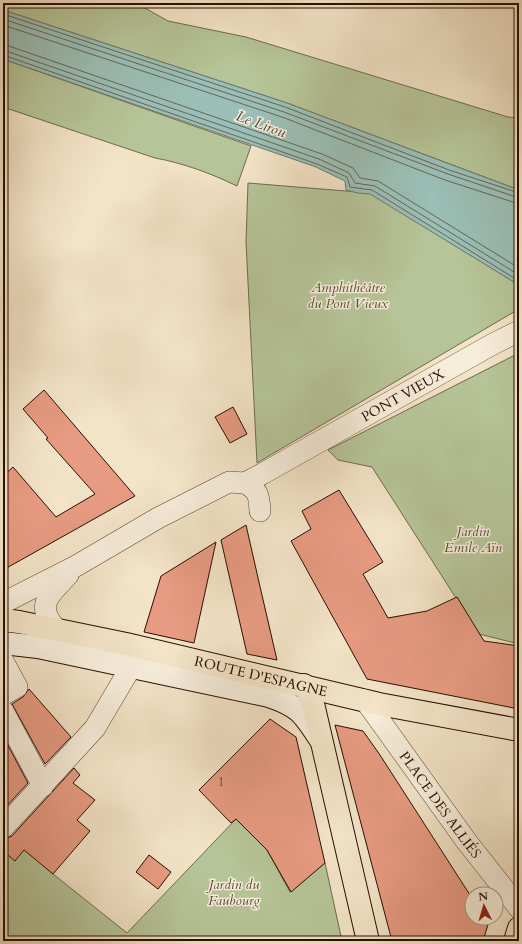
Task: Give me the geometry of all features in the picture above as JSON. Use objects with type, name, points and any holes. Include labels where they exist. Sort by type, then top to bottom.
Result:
[{"type":"main road","name":"ROUTE D'ESPAGNE","points":[[3,620],[56,629],[364,700],[519,730]]},
{"type":"main road","name":"ROUTE D'ESPAGNE","points":[[3,643],[38,647],[269,696],[289,703],[304,715],[320,739]]},
{"type":"main road","points":[[304,685],[310,696],[368,941]]},
{"type":"main road","points":[[515,941],[519,928]]},
{"type":"street","name":"PONT VIEUX","points":[[244,483],[287,461],[493,344],[519,331]]},
{"type":"street","points":[[3,603],[76,566],[158,518],[229,482],[244,483],[254,488],[259,496],[260,511]]},
{"type":"street","points":[[56,629],[47,619],[45,610],[46,601],[76,566]]},
{"type":"street","points":[[3,661],[17,687],[3,695]]},
{"type":"street","points":[[3,828],[95,728],[132,667]]},
{"type":"street","name":"PLACE DES ALLIÉS","points":[[364,700],[467,842],[519,908]]},
{"type":"street","points":[[3,711],[43,786]]},
{"type":"green space","points":[[3,3],[136,3],[168,21],[246,37],[508,117],[519,118],[519,190],[287,103],[3,10]]},
{"type":"green space","points":[[3,59],[251,146],[237,186],[196,169],[155,158],[3,107]]},
{"type":"green space","name":"Amphithéâtre du Pont Vieux","points":[[248,183],[370,193],[519,285],[519,309],[257,463],[246,242]]},
{"type":"green space","name":"Jardin Emile Aïn","points":[[519,353],[519,644],[479,634],[372,467],[338,460],[328,450]]},
{"type":"green space","name":"Jardin du Faubourg","points":[[236,819],[267,850],[290,892],[325,863],[342,941],[3,941],[3,844],[11,836],[53,874],[127,933]]},
{"type":"water","name":"Le Lirou","points":[[3,10],[287,103],[519,190],[519,285],[370,194],[346,190],[345,181],[316,167],[3,59]]},
{"type":"building","points":[[44,390],[135,496],[3,570],[3,476],[13,467],[56,517],[95,494],[46,439],[48,438],[23,409]]},
{"type":"building","points":[[233,407],[247,434],[230,443],[215,417]]},
{"type":"building","points":[[339,490],[383,562],[363,574],[388,618],[427,611],[457,597],[484,641],[519,646],[519,709],[367,679],[291,541],[311,529],[302,511]]},
{"type":"building","points":[[246,525],[277,660],[247,654],[221,540]]},
{"type":"building","points":[[216,542],[194,643],[144,632],[161,576]]},
{"type":"building","points":[[29,689],[71,737],[45,764],[12,704],[23,697]]},
{"type":"building","points":[[270,719],[296,737],[325,863],[291,892],[267,850],[236,819],[231,823],[199,790]]},
{"type":"building","points":[[335,725],[363,731],[464,886],[464,926],[488,926],[483,941],[392,941]]},
{"type":"building","points":[[3,736],[28,783],[3,810]]},
{"type":"building","points":[[74,768],[80,775],[73,783],[95,800],[77,820],[90,831],[53,874],[24,850],[15,861],[3,851],[3,840],[12,836]]},
{"type":"building","points":[[149,855],[171,872],[158,889],[136,872]]}]
